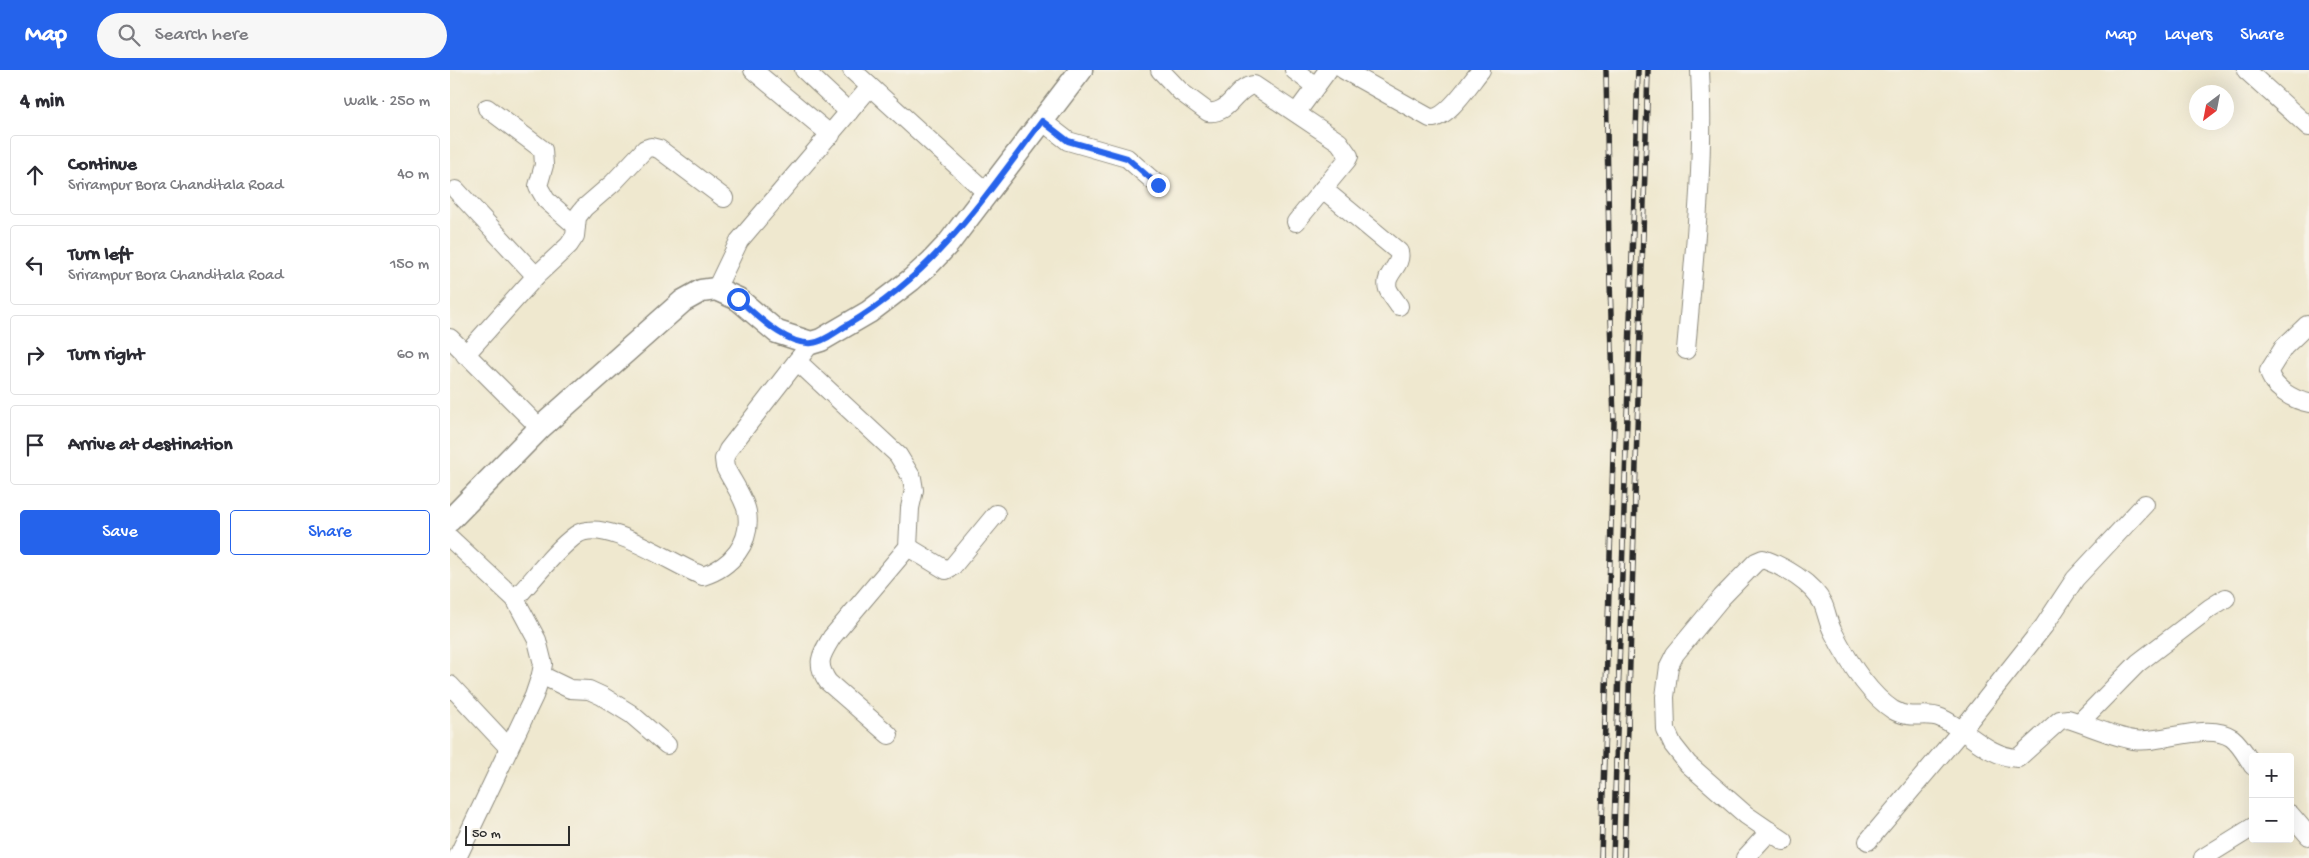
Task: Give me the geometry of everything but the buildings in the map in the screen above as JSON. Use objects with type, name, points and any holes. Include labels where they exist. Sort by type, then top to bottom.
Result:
[{"type":"main road","points":[[452,515],[540,428],[684,301],[701,291],[716,289],[738,299],[804,352],[869,312],[911,280],[948,244],[1081,70]]},
{"type":"street","points":[[753,70],[831,135]]},
{"type":"street","points":[[804,70],[849,112]]},
{"type":"street","points":[[852,70],[987,193]]},
{"type":"street","points":[[1160,70],[1181,92],[1208,112],[1213,113],[1222,110],[1247,85],[1254,84],[1339,142],[1348,151],[1347,160],[1296,222]]},
{"type":"street","points":[[1294,70],[1315,86]]},
{"type":"street","points":[[1296,112],[1328,70]]},
{"type":"street","points":[[1344,70],[1430,118],[1442,116],[1481,70]]},
{"type":"street","points":[[1686,350],[1697,232],[1700,152],[1700,70]]},
{"type":"street","points":[[2246,70],[2309,127]]},
{"type":"street","points":[[716,289],[739,241],[870,87]]},
{"type":"street","points":[[487,108],[542,150],[544,165],[538,186],[546,200],[576,226]]},
{"type":"street","points":[[1042,121],[1068,141],[1127,158],[1158,185]]},
{"type":"street","points":[[465,355],[536,276],[569,245],[575,236],[577,217],[584,208],[613,183],[645,149],[651,147],[666,153],[724,198]]},
{"type":"street","points":[[1323,189],[1399,252],[1399,263],[1389,277],[1387,284],[1388,290],[1398,306]]},
{"type":"street","points":[[456,190],[536,276]]},
{"type":"street","points":[[2308,324],[2303,335],[2309,347]]},
{"type":"street","points":[[2308,324],[2284,347],[2269,371],[2270,378],[2276,386],[2298,401],[2309,403]]},
{"type":"street","points":[[450,338],[540,428]]},
{"type":"street","points":[[515,599],[566,544],[577,534],[589,529],[599,529],[624,537],[703,576],[718,572],[731,562],[742,544],[748,526],[747,510],[724,467],[724,460],[728,450],[804,352],[898,455],[912,478],[914,490],[910,508],[908,547],[832,637],[822,653],[820,662],[821,671],[828,682],[889,735]]},
{"type":"street","points":[[1868,841],[1961,731],[2044,626],[2074,579],[2145,504]]},
{"type":"street","points":[[908,547],[946,570],[953,566],[996,514]]},
{"type":"street","points":[[450,538],[515,599],[537,640],[542,664],[542,675],[534,696],[509,748],[458,833],[456,858]]},
{"type":"street","points":[[1745,858],[1777,836],[1746,816],[1688,764],[1673,745],[1666,730],[1665,697],[1669,666],[1675,654],[1722,597],[1756,562],[1763,559],[1774,563],[1801,580],[1816,594],[1823,604],[1833,632],[1855,669],[1872,690],[1892,709],[1905,716],[1940,718],[1996,753],[2008,758],[2018,758],[2060,720],[2068,719],[2132,740],[2151,741],[2192,733],[2219,733],[2231,738],[2249,761]]},
{"type":"street","points":[[2080,722],[2138,663],[2226,598]]},
{"type":"street","points":[[542,675],[570,688],[589,690],[602,696],[631,714],[667,745]]},
{"type":"street","points":[[450,685],[509,748]]},
{"type":"street","points":[[2294,819],[2309,836]]},
{"type":"street","points":[[2203,858],[2249,829]]},
{"type":"railway","points":[[1601,858],[1614,423],[1606,70]]},
{"type":"railway","points":[[1613,858],[1638,70]]},
{"type":"railway","points":[[1624,858],[1648,70]]},
{"type":"route","points":[[738,299],[777,332],[811,343],[821,340],[869,312],[911,280],[948,244],[1042,121],[1068,141],[1127,158],[1134,162],[1158,185]]}]
